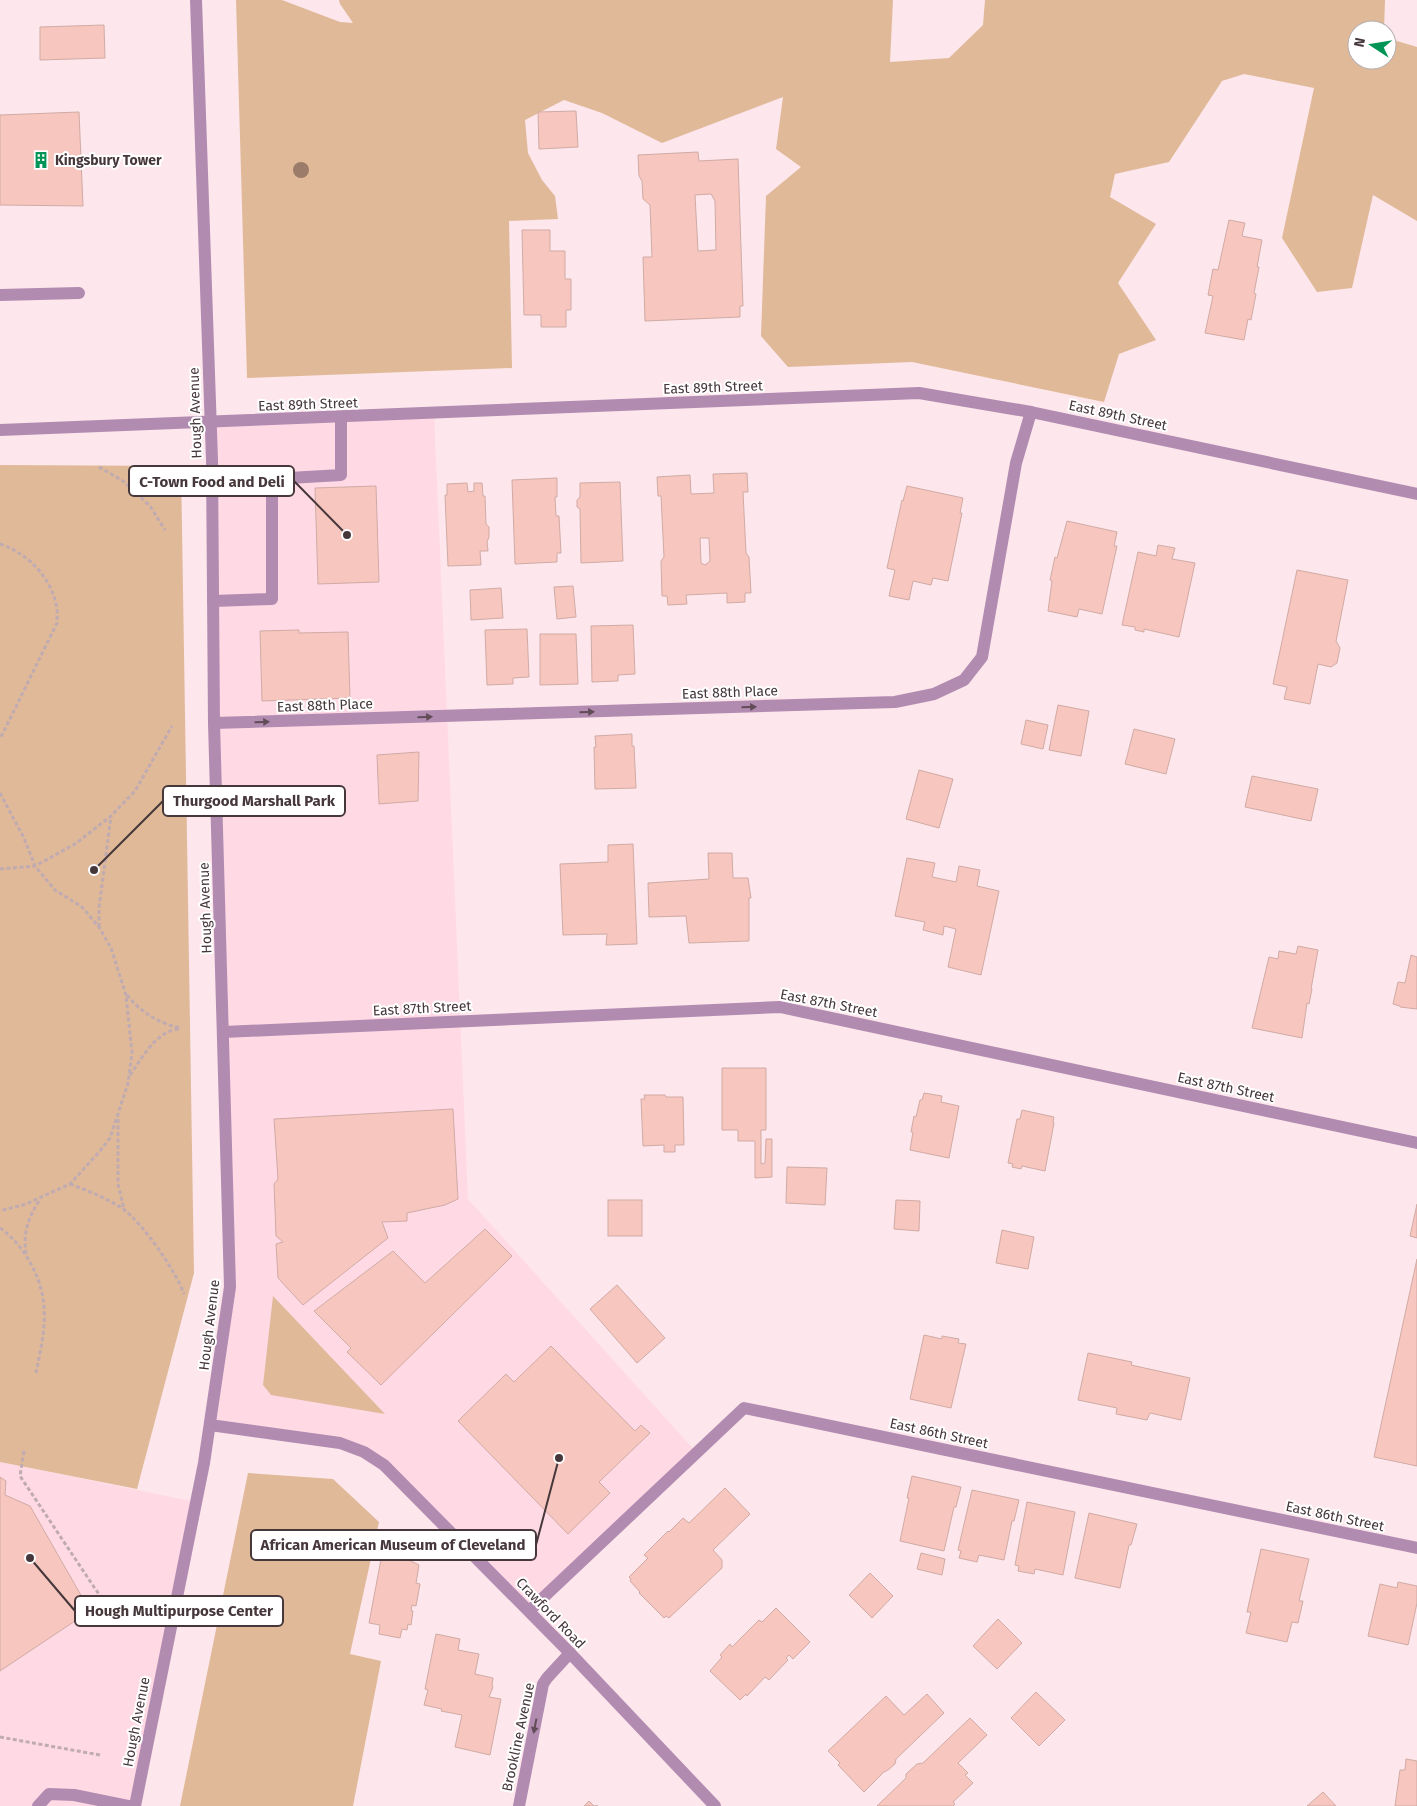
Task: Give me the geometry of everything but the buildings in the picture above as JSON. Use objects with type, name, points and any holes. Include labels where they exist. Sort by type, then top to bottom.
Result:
[{"type":"street","name":"Hough Avenue","points":[[135,1806],[210,1426],[230,1287],[214,723],[210,423],[196,0]]},
{"type":"street","points":[[0,296],[79,293]]},
{"type":"street","name":"East 89th Street","points":[[0,430],[918,393],[1031,412],[1417,494]]},
{"type":"street","name":"East 88th Place","points":[[214,723],[895,702],[934,694],[964,680],[982,657],[1016,463],[1031,412]]},
{"type":"street","points":[[213,601],[272,599],[272,479],[341,475],[341,417]]},
{"type":"street","name":"East 87th Street","points":[[224,1032],[780,1007],[1417,1143]]},
{"type":"street","name":"East 86th Street","points":[[529,1611],[744,1408],[1417,1548]]},
{"type":"street","name":"Crawford Road","points":[[210,1426],[340,1443],[364,1452],[384,1465],[570,1653],[715,1806]]},
{"type":"street","name":"Brookline Avenue","points":[[519,1806],[543,1684],[570,1653]]},
{"type":"street","points":[[38,1806],[49,1794],[74,1795],[128,1806]]},
{"type":"path","points":[[99,467],[123,480],[150,506],[165,530]]},
{"type":"path","points":[[0,544],[9,547],[26,558],[40,571],[50,587],[57,605],[57,623],[0,739]]},
{"type":"path","points":[[0,869],[35,866],[75,844],[111,816],[135,791],[172,726]]},
{"type":"path","points":[[0,792],[24,838],[35,866],[55,890],[82,907],[99,927],[111,948],[126,995],[132,1053],[129,1076],[118,1114],[110,1138],[100,1151],[70,1184],[40,1198],[0,1212]]},
{"type":"path","points":[[99,927],[99,908],[111,816]]},
{"type":"path","points":[[126,995],[136,1006],[156,1020],[165,1025],[181,1028],[167,1032],[160,1037],[129,1076]]},
{"type":"path","points":[[118,1114],[118,1184],[124,1210]]},
{"type":"path","points":[[70,1184],[86,1190],[124,1210],[144,1230],[160,1252],[181,1284],[184,1294]]},
{"type":"path","points":[[26,1255],[25,1243],[29,1217],[40,1198]]},
{"type":"path","points":[[0,1228],[17,1241],[26,1255],[41,1289],[44,1307],[42,1343],[36,1372]]},
{"type":"path","points":[[24,1451],[20,1476],[94,1587],[104,1601],[130,1606]]},
{"type":"path","points":[[0,1737],[100,1755]]},
{"type":"shaded area","points":[[236,0],[282,0],[340,22],[353,23],[339,0],[893,0],[890,62],[949,58],[983,25],[985,0],[1385,0],[1384,20],[1347,20],[1347,70],[1397,70],[1397,41],[1417,47],[1417,221],[1373,195],[1352,288],[1317,292],[1282,238],[1314,88],[1244,74],[1222,81],[1169,162],[1115,174],[1110,197],[1156,224],[1118,283],[1156,340],[1119,354],[1104,402],[912,362],[788,367],[761,336],[766,196],[801,167],[776,149],[783,97],[662,143],[602,113],[564,100],[525,120],[528,153],[542,180],[555,196],[558,219],[509,221],[512,368],[247,378]]},
{"type":"shaded area","points":[[434,413],[468,1199],[697,1453],[529,1611],[364,1452],[210,1426],[230,1287],[210,423]]},
{"type":"shaded area","points":[[0,465],[181,466],[194,1273],[137,1489],[0,1462]]},
{"type":"shaded area","points":[[273,1296],[385,1414],[271,1395],[263,1385]]},
{"type":"shaded area","points":[[0,1462],[196,1502],[135,1806],[0,1806]]},
{"type":"shaded area","points":[[248,1473],[333,1479],[379,1522],[350,1654],[381,1661],[353,1806],[180,1806]]},
{"type":"place","name":"Kingsbury Tower","points":[[41,160]]},
{"type":"place","name":"C-Town Food and Deli","points":[[347,535]]},
{"type":"place","name":"Thurgood Marshall Park","points":[[94,870]]},
{"type":"place","name":"African American Museum of Cleveland","points":[[559,1458]]},
{"type":"place","name":"Hough Multipurpose Center","points":[[30,1558]]}]
